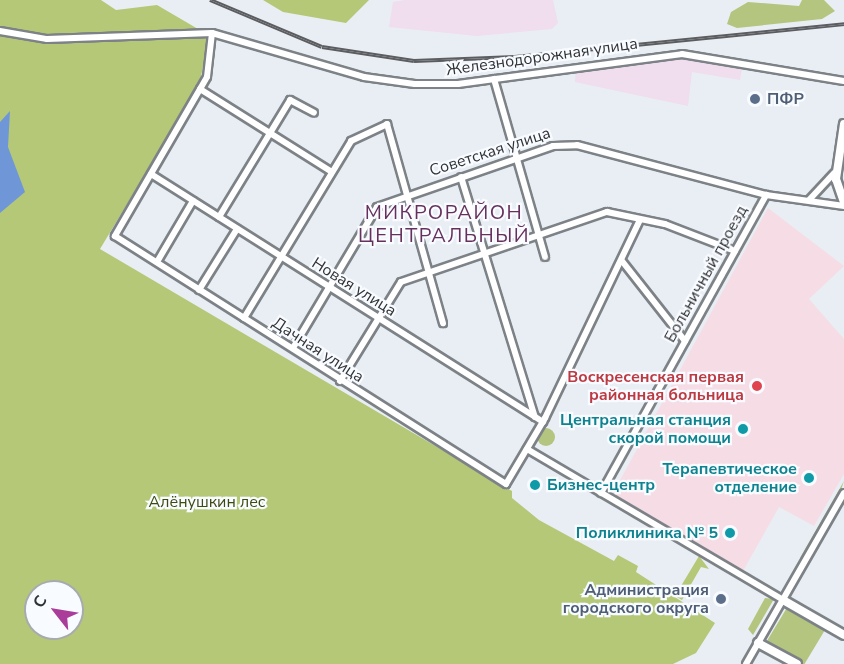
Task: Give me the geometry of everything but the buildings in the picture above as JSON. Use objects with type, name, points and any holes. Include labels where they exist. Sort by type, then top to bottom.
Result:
[{"type":"street","name":"Железнодорожная улица","points":[[0,32],[47,39],[212,33],[382,81],[444,85],[682,54],[844,81]]},
{"type":"street","points":[[151,174],[200,89],[211,64],[212,33]]},
{"type":"street","points":[[494,79],[545,257]]},
{"type":"street","points":[[200,89],[330,171]]},
{"type":"street","points":[[219,217],[290,100],[314,113]]},
{"type":"street","points":[[244,318],[330,171],[351,141],[387,124],[443,323]]},
{"type":"street","points":[[809,200],[826,188],[837,167],[844,124]]},
{"type":"street","name":"Советская улица","points":[[293,348],[377,207],[516,157],[577,145],[766,195],[844,204],[837,167]]},
{"type":"street","name":"Новая улица","points":[[151,174],[543,422]]},
{"type":"street","name":"Дачная улица","points":[[151,174],[115,236],[293,348],[340,381],[506,484],[527,449]]},
{"type":"street","points":[[461,177],[535,418]]},
{"type":"street","name":"Больничный проезд","points":[[601,493],[766,195]]},
{"type":"street","points":[[157,262],[193,201]]},
{"type":"street","points":[[340,381],[401,282],[607,212],[640,220],[735,251]]},
{"type":"street","points":[[640,220],[543,422],[527,449],[844,635]]},
{"type":"street","points":[[199,290],[237,229]]},
{"type":"street","points":[[622,261],[685,341]]},
{"type":"street","points":[[746,664],[844,493]]},
{"type":"street","points":[[758,643],[797,664]]},
{"type":"shaded area","points":[[405,0],[553,0],[558,23],[552,29],[477,36],[389,27],[393,2]]},
{"type":"shaded area","points":[[668,57],[743,64],[740,80],[692,72],[688,106],[575,82],[576,69]]},
{"type":"shaded area","name":"Воскресенская первая районная больница","points":[[768,208],[844,266],[809,299],[844,339],[844,474],[814,526],[779,507],[743,571],[612,495]]},
{"type":"green space","name":"Алёнушкин лес","points":[[0,0],[101,0],[116,10],[157,5],[210,36],[199,85],[100,249],[512,491],[512,498],[539,520],[614,561],[618,555],[638,566],[636,572],[715,623],[696,653],[673,664],[0,664]]},
{"type":"green space","points":[[263,0],[369,0],[346,23],[283,12]]},
{"type":"green space","points":[[802,0],[824,0],[835,11],[822,19],[737,28],[727,24],[731,12],[748,2],[799,6]]},
{"type":"green space","points":[[542,428],[550,428],[555,433],[553,444],[542,446],[537,441],[537,433]]},
{"type":"green space","points":[[844,481],[839,496],[800,559],[800,558]]},
{"type":"green space","points":[[699,556],[709,569],[701,567],[682,600],[675,596]]},
{"type":"green space","points":[[765,598],[774,599],[753,635],[748,629]]},
{"type":"green space","points":[[788,606],[826,629],[804,664],[766,643]]},
{"type":"water","points":[[10,111],[8,147],[25,192],[0,213],[0,122]]},
{"type":"railway","points":[[210,0],[322,47],[414,61],[515,57],[844,24]]},
{"type":"place","name":"ПФР","points":[[755,99]]},
{"type":"place","name":"Воскресенская первая районная больница","points":[[757,386]]},
{"type":"place","name":"Центральная станция скорой помощи","points":[[743,429]]},
{"type":"place","name":"Терапевтическое отделение","points":[[809,478]]},
{"type":"place","name":"Бизнес-центр","points":[[535,485]]},
{"type":"place","name":"Поликлиника № 5","points":[[730,533]]},
{"type":"place","name":"Администрация городского округа","points":[[721,599]]},
{"type":"district","name":"МИКРОРАЙОН ЦЕНТРАЛЬНЫЙ","points":[[444,224]]}]
